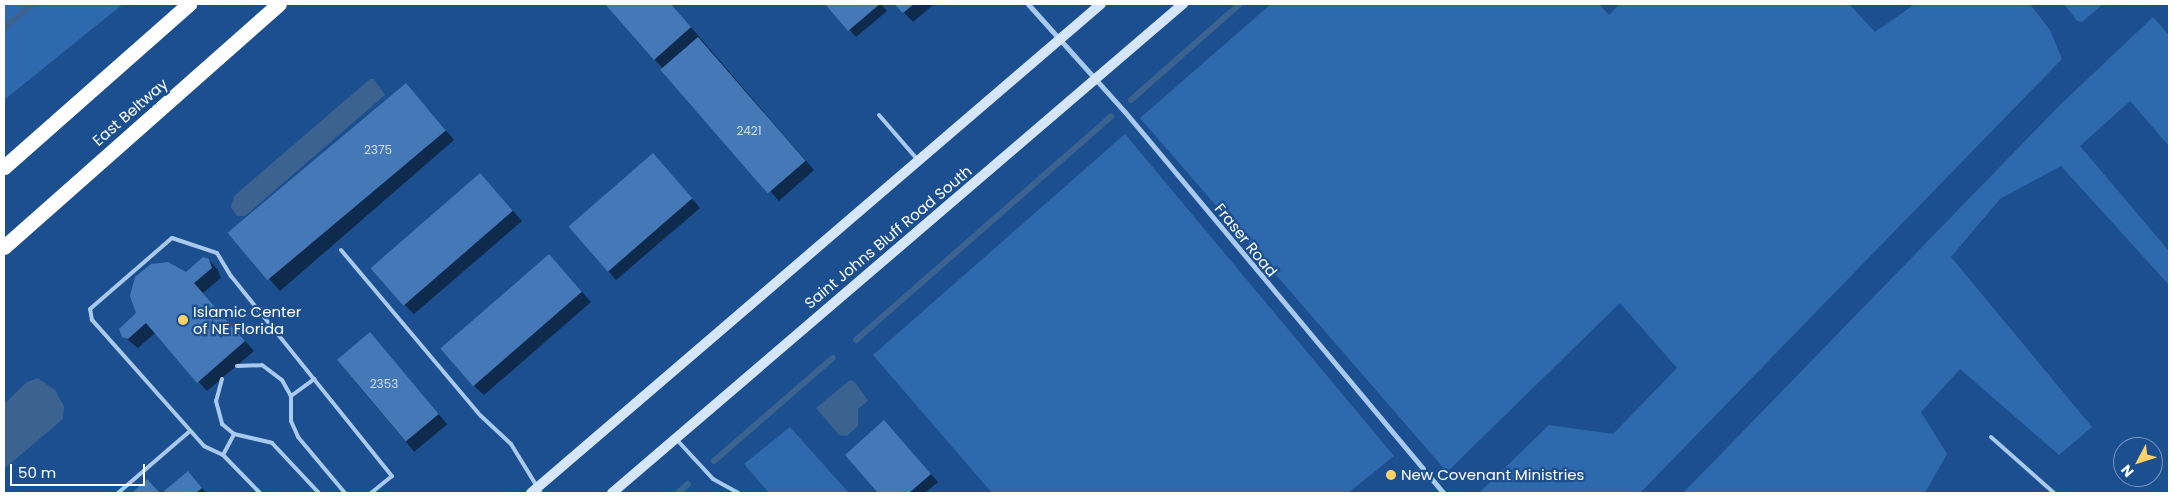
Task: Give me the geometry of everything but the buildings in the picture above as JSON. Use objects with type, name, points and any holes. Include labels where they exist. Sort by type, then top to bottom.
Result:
[{"type":"highway","points":[[4,167],[190,4]]},
{"type":"highway","name":"East Beltway","points":[[4,247],[279,4]]},
{"type":"main road","points":[[537,491],[918,160],[1101,4]]},
{"type":"main road","name":"Saint Johns Bluff Road South","points":[[612,493],[1183,4]]},
{"type":"street","name":"Fraser Road","points":[[1028,4],[1095,80],[1444,493]]},
{"type":"lane","points":[[879,115],[918,160]]},
{"type":"lane","points":[[260,493],[223,455],[204,446],[92,320],[90,309],[172,238],[217,253],[392,476],[371,493]]},
{"type":"lane","points":[[340,250],[481,416],[511,444],[537,491]]},
{"type":"lane","points":[[237,366],[256,364],[272,370],[282,380],[291,396],[292,420],[298,437],[345,493]]},
{"type":"lane","points":[[222,379],[216,401],[222,424],[234,434],[272,444],[319,493]]},
{"type":"lane","points":[[291,396],[314,379]]},
{"type":"lane","points":[[118,493],[190,431]]},
{"type":"lane","points":[[223,455],[234,434]]},
{"type":"lane","points":[[1991,437],[2054,493]]},
{"type":"lane","points":[[676,438],[713,479],[738,493]]},
{"type":"shaded area","points":[[4,4],[123,4],[4,100]]},
{"type":"shaded area","points":[[1271,4],[1599,4],[1609,15],[1620,4],[1849,4],[1875,32],[1915,4],[2030,4],[2050,30],[2062,59],[1640,493],[1479,493],[1549,425],[1613,434],[1677,368],[1620,303],[1447,472],[1140,118]]},
{"type":"shaded area","points":[[2064,4],[2103,4],[2082,22],[2077,21]]},
{"type":"shaded area","points":[[2153,17],[2169,35],[2169,146],[2130,101],[2080,146],[2169,251],[2169,285],[2061,166],[2000,199],[1951,257],[2092,427],[2059,455],[1960,369],[1921,412],[1947,454],[1925,493],[1683,493],[2060,105]]},
{"type":"shaded area","points":[[370,79],[374,79],[385,95],[245,216],[237,216],[231,207],[234,196]]},
{"type":"shaded area","points":[[1125,134],[1394,456],[1348,493],[992,493],[873,355]]},
{"type":"shaded area","points":[[38,378],[55,390],[64,406],[63,419],[4,469],[4,404],[27,382]]},
{"type":"shaded area","points":[[850,380],[855,382],[868,401],[858,409],[858,426],[847,436],[839,435],[816,408]]},
{"type":"shaded area","points":[[790,427],[849,493],[769,493],[744,464]]},
{"type":"waterway","points":[[4,28],[33,4]]},
{"type":"waterway","points":[[1131,100],[1240,4]]},
{"type":"waterway","points":[[856,340],[1111,117]]},
{"type":"waterway","points":[[714,461],[833,358]]},
{"type":"waterway","points":[[678,493],[688,484]]},
{"type":"place","name":"Islamic Center of NE Florida","points":[[183,320]]},
{"type":"place","name":"New Covenant Ministries","points":[[1391,475]]}]
